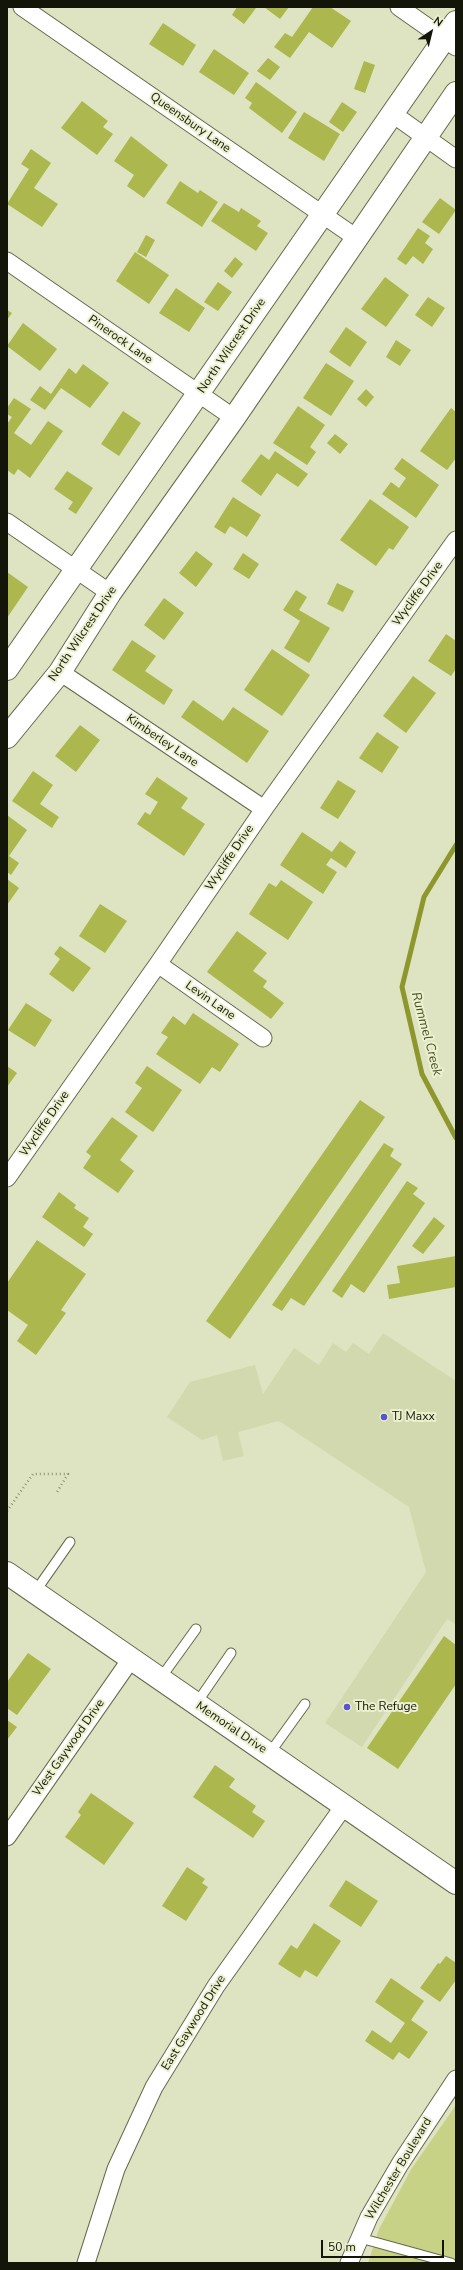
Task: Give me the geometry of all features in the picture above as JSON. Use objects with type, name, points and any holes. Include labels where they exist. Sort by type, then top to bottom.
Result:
[{"type":"main road","name":"North Wilcrest Drive","points":[[7,669],[199,394],[322,214],[393,114],[452,36]]},
{"type":"main road","name":"North Wilcrest Drive","points":[[7,737],[60,672],[110,593],[358,239],[456,93]]},
{"type":"main road","name":"Memorial Drive","points":[[7,1573],[456,1883]]},
{"type":"street","name":"Queensbury Lane","points":[[22,7],[358,239]]},
{"type":"street","points":[[399,7],[452,36]]},
{"type":"street","points":[[393,114],[456,159]]},
{"type":"street","name":"Pinerock Lane","points":[[7,261],[234,418]]},
{"type":"street","points":[[7,522],[110,593]]},
{"type":"street","name":"Wycliffe Drive","points":[[7,1178],[158,964],[264,809],[456,540]]},
{"type":"street","name":"Kimberley Lane","points":[[60,672],[264,809]]},
{"type":"street","name":"Levin Lane","points":[[158,964],[263,1038]]},
{"type":"street","name":"West Gaywood Drive","points":[[7,1837],[131,1660]]},
{"type":"street","name":"East Gaywood Drive","points":[[86,2263],[116,2169],[154,2088],[216,1986],[344,1806]]},
{"type":"street","name":"Wilchester Boulevard","points":[[349,2263],[369,2217],[400,2164],[456,2079]]},
{"type":"lane","points":[[35,1593],[70,1542]]},
{"type":"lane","points":[[160,1679],[196,1629]]},
{"type":"lane","points":[[196,1704],[231,1653]]},
{"type":"lane","points":[[269,1754],[305,1704]]},
{"type":"lane","points":[[360,2238],[420,2259],[451,2263]]},
{"type":"path","points":[[7,1511],[32,1474],[68,1474],[57,1492]]},
{"type":"shaded area","points":[[383,1333],[456,1381],[456,1622],[455,1624],[447,1619],[362,1747],[325,1723],[426,1572],[409,1507],[279,1421],[238,1432],[244,1456],[223,1461],[217,1435],[202,1440],[167,1417],[190,1382],[255,1365],[263,1394],[294,1348],[319,1365],[333,1343],[346,1352],[353,1343],[369,1354]]},
{"type":"green space","points":[[456,2105],[456,2263],[368,2263],[379,2229],[412,2168]]},
{"type":"building","points":[[237,7],[256,8],[244,24],[232,15]]},
{"type":"building","points":[[264,7],[289,7],[280,19]]},
{"type":"building","points":[[313,7],[330,7],[351,21],[332,48],[309,32],[290,58],[274,47],[285,33],[292,37]]},
{"type":"building","points":[[163,23],[196,45],[183,66],[149,44]]},
{"type":"building","points":[[214,49],[249,73],[234,95],[199,72]]},
{"type":"building","points":[[268,58],[280,67],[270,80],[257,71]]},
{"type":"building","points":[[364,61],[375,65],[365,93],[354,89]]},
{"type":"building","points":[[256,82],[297,112],[282,133],[249,108],[252,103],[245,98]]},
{"type":"building","points":[[82,101],[108,121],[103,127],[113,134],[97,155],[61,128]]},
{"type":"building","points":[[342,102],[357,112],[343,132],[329,122]]},
{"type":"building","points":[[304,112],[340,134],[324,161],[288,138]]},
{"type":"building","points":[[131,136],[168,165],[144,198],[127,186],[134,175],[114,161]]},
{"type":"building","points":[[31,149],[51,163],[34,188],[58,204],[42,227],[7,204],[29,169],[21,164]]},
{"type":"building","points":[[180,181],[198,193],[200,190],[218,202],[202,227],[166,203]]},
{"type":"building","points":[[440,198],[456,210],[439,234],[422,222]]},
{"type":"building","points":[[224,203],[239,212],[241,208],[261,221],[257,226],[268,233],[256,251],[211,221]]},
{"type":"building","points":[[418,228],[430,236],[425,243],[433,249],[423,264],[413,256],[406,265],[397,259]]},
{"type":"building","points":[[146,235],[155,240],[146,257],[137,252]]},
{"type":"building","points":[[135,252],[169,275],[149,304],[116,281]]},
{"type":"building","points":[[235,257],[243,264],[232,278],[224,271]]},
{"type":"building","points":[[385,277],[409,295],[386,327],[361,309]]},
{"type":"building","points":[[218,282],[232,292],[218,311],[204,302]]},
{"type":"building","points":[[176,288],[205,308],[189,332],[159,313]]},
{"type":"building","points":[[428,297],[445,308],[432,327],[415,315]]},
{"type":"building","points":[[7,310],[12,313],[7,320]]},
{"type":"building","points":[[23,323],[57,349],[40,371],[7,346]]},
{"type":"building","points":[[346,327],[367,342],[350,367],[329,352]]},
{"type":"building","points":[[396,340],[411,350],[400,366],[386,357]]},
{"type":"building","points":[[326,363],[354,381],[331,416],[303,398]]},
{"type":"building","points":[[83,364],[109,383],[90,408],[61,388],[45,410],[30,400],[40,386],[51,394],[69,368],[76,374]]},
{"type":"building","points":[[366,389],[374,397],[366,407],[357,399]]},
{"type":"building","points":[[14,398],[31,409],[14,433],[31,445],[48,421],[63,431],[30,478],[18,469],[14,475],[7,470],[7,424],[12,417],[7,414],[7,408]]},
{"type":"building","points":[[298,406],[325,425],[310,447],[316,452],[307,465],[273,443]]},
{"type":"building","points":[[451,408],[456,412],[456,458],[447,470],[420,451]]},
{"type":"building","points":[[123,411],[141,423],[119,456],[101,444]]},
{"type":"building","points":[[335,434],[348,444],[340,454],[327,443]]},
{"type":"building","points":[[275,451],[308,474],[298,487],[277,473],[261,496],[241,481],[261,454],[269,460]]},
{"type":"building","points":[[402,458],[439,485],[416,518],[382,494],[391,482],[399,488],[406,478],[394,469]]},
{"type":"building","points":[[67,471],[93,488],[76,514],[68,509],[73,502],[54,489]]},
{"type":"building","points":[[233,497],[261,515],[247,537],[230,526],[225,534],[214,527]]},
{"type":"building","points":[[370,499],[409,527],[393,550],[389,548],[376,566],[340,540]]},
{"type":"building","points":[[196,551],[213,564],[196,587],[179,573]]},
{"type":"building","points":[[243,553],[259,564],[249,579],[233,569]]},
{"type":"building","points":[[7,572],[28,587],[7,618]]},
{"type":"building","points":[[337,583],[354,591],[343,612],[327,604]]},
{"type":"building","points":[[296,590],[307,597],[299,610],[330,628],[309,663],[284,648],[300,621],[283,610]]},
{"type":"building","points":[[164,598],[184,613],[164,640],[144,625]]},
{"type":"building","points":[[446,634],[456,641],[456,669],[451,676],[428,661]]},
{"type":"building","points":[[132,640],[156,656],[145,671],[173,690],[164,705],[112,670]]},
{"type":"building","points":[[272,649],[310,675],[282,716],[244,690]]},
{"type":"building","points":[[413,676],[436,693],[406,733],[383,716]]},
{"type":"building","points":[[193,700],[223,721],[233,707],[269,731],[247,763],[181,717]]},
{"type":"building","points":[[80,725],[100,740],[76,772],[55,756]]},
{"type":"building","points":[[377,732],[399,747],[382,773],[359,758]]},
{"type":"building","points":[[33,771],[53,785],[40,804],[59,817],[52,828],[12,801]]},
{"type":"building","points":[[157,777],[188,798],[181,808],[205,824],[184,856],[137,824],[145,812],[150,815],[158,802],[145,794]]},
{"type":"building","points":[[338,780],[356,791],[338,819],[320,808]]},
{"type":"building","points":[[7,815],[27,830],[9,856],[19,863],[11,875],[7,872]]},
{"type":"building","points":[[302,832],[332,852],[340,841],[356,852],[346,868],[331,858],[326,865],[337,872],[323,894],[280,865]]},
{"type":"building","points":[[7,879],[19,888],[7,905]]},
{"type":"building","points":[[281,880],[313,902],[288,940],[249,914],[269,883],[276,887]]},
{"type":"building","points":[[100,904],[127,921],[105,953],[79,936]]},
{"type":"building","points":[[237,931],[267,953],[253,971],[267,981],[263,987],[284,1003],[271,1019],[207,972]]},
{"type":"building","points":[[60,946],[91,968],[73,992],[49,974],[60,959],[54,954]]},
{"type":"building","points":[[26,1003],[52,1020],[35,1047],[8,1030]]},
{"type":"building","points":[[193,1013],[239,1044],[220,1072],[212,1067],[200,1084],[156,1054],[168,1037],[161,1033],[173,1016],[185,1025]]},
{"type":"building","points":[[7,1066],[17,1073],[7,1087]]},
{"type":"building","points":[[147,1066],[182,1090],[153,1132],[125,1112],[142,1088],[135,1083]]},
{"type":"building","points":[[360,1100],[385,1117],[230,1339],[206,1321]]},
{"type":"building","points":[[112,1117],[138,1136],[120,1160],[134,1171],[118,1193],[83,1168],[91,1156],[86,1152]]},
{"type":"building","points":[[384,1143],[394,1149],[390,1156],[402,1164],[304,1306],[291,1298],[282,1311],[272,1305]]},
{"type":"building","points":[[407,1181],[418,1188],[413,1194],[425,1203],[364,1293],[351,1284],[342,1298],[332,1291]]},
{"type":"building","points":[[59,1192],[76,1205],[74,1208],[89,1218],[83,1227],[93,1234],[84,1247],[42,1217]]},
{"type":"building","points":[[434,1217],[445,1226],[423,1254],[412,1246]]},
{"type":"building","points":[[37,1240],[86,1274],[61,1310],[66,1313],[36,1355],[17,1341],[28,1325],[7,1310],[7,1283]]},
{"type":"building","points":[[456,1256],[456,1287],[389,1299],[387,1285],[400,1283],[397,1266]]},
{"type":"building","points":[[444,1636],[456,1645],[456,1684],[398,1769],[367,1748]]},
{"type":"building","points":[[28,1653],[51,1669],[17,1715],[7,1708],[7,1682]]},
{"type":"building","points":[[7,1720],[17,1727],[7,1740]]},
{"type":"building","points":[[215,1765],[235,1779],[229,1787],[256,1806],[252,1812],[265,1821],[253,1838],[193,1797]]},
{"type":"building","points":[[91,1793],[134,1823],[104,1865],[65,1837],[81,1815],[78,1812]]},
{"type":"building","points":[[187,1867],[205,1879],[202,1883],[208,1887],[186,1921],[162,1906]]},
{"type":"building","points":[[346,1880],[378,1901],[361,1927],[329,1906]]},
{"type":"building","points":[[314,1923],[341,1941],[317,1977],[305,1970],[300,1978],[278,1964],[291,1945],[297,1949]]},
{"type":"building","points":[[446,1956],[456,1963],[456,1980],[440,2002],[420,1988],[438,1963],[440,1964]]},
{"type":"building","points":[[391,1978],[424,2001],[411,2020],[428,2032],[409,2059],[399,2052],[393,2060],[365,2041],[372,2030],[391,2043],[405,2023],[375,2002]]},
{"type":"waterway","name":"Rummel Creek","points":[[456,845],[424,897],[402,987],[422,1074],[456,1138]]},
{"type":"place","name":"TJ Maxx","points":[[384,1417]]},
{"type":"place","name":"The Refuge","points":[[347,1707]]}]
